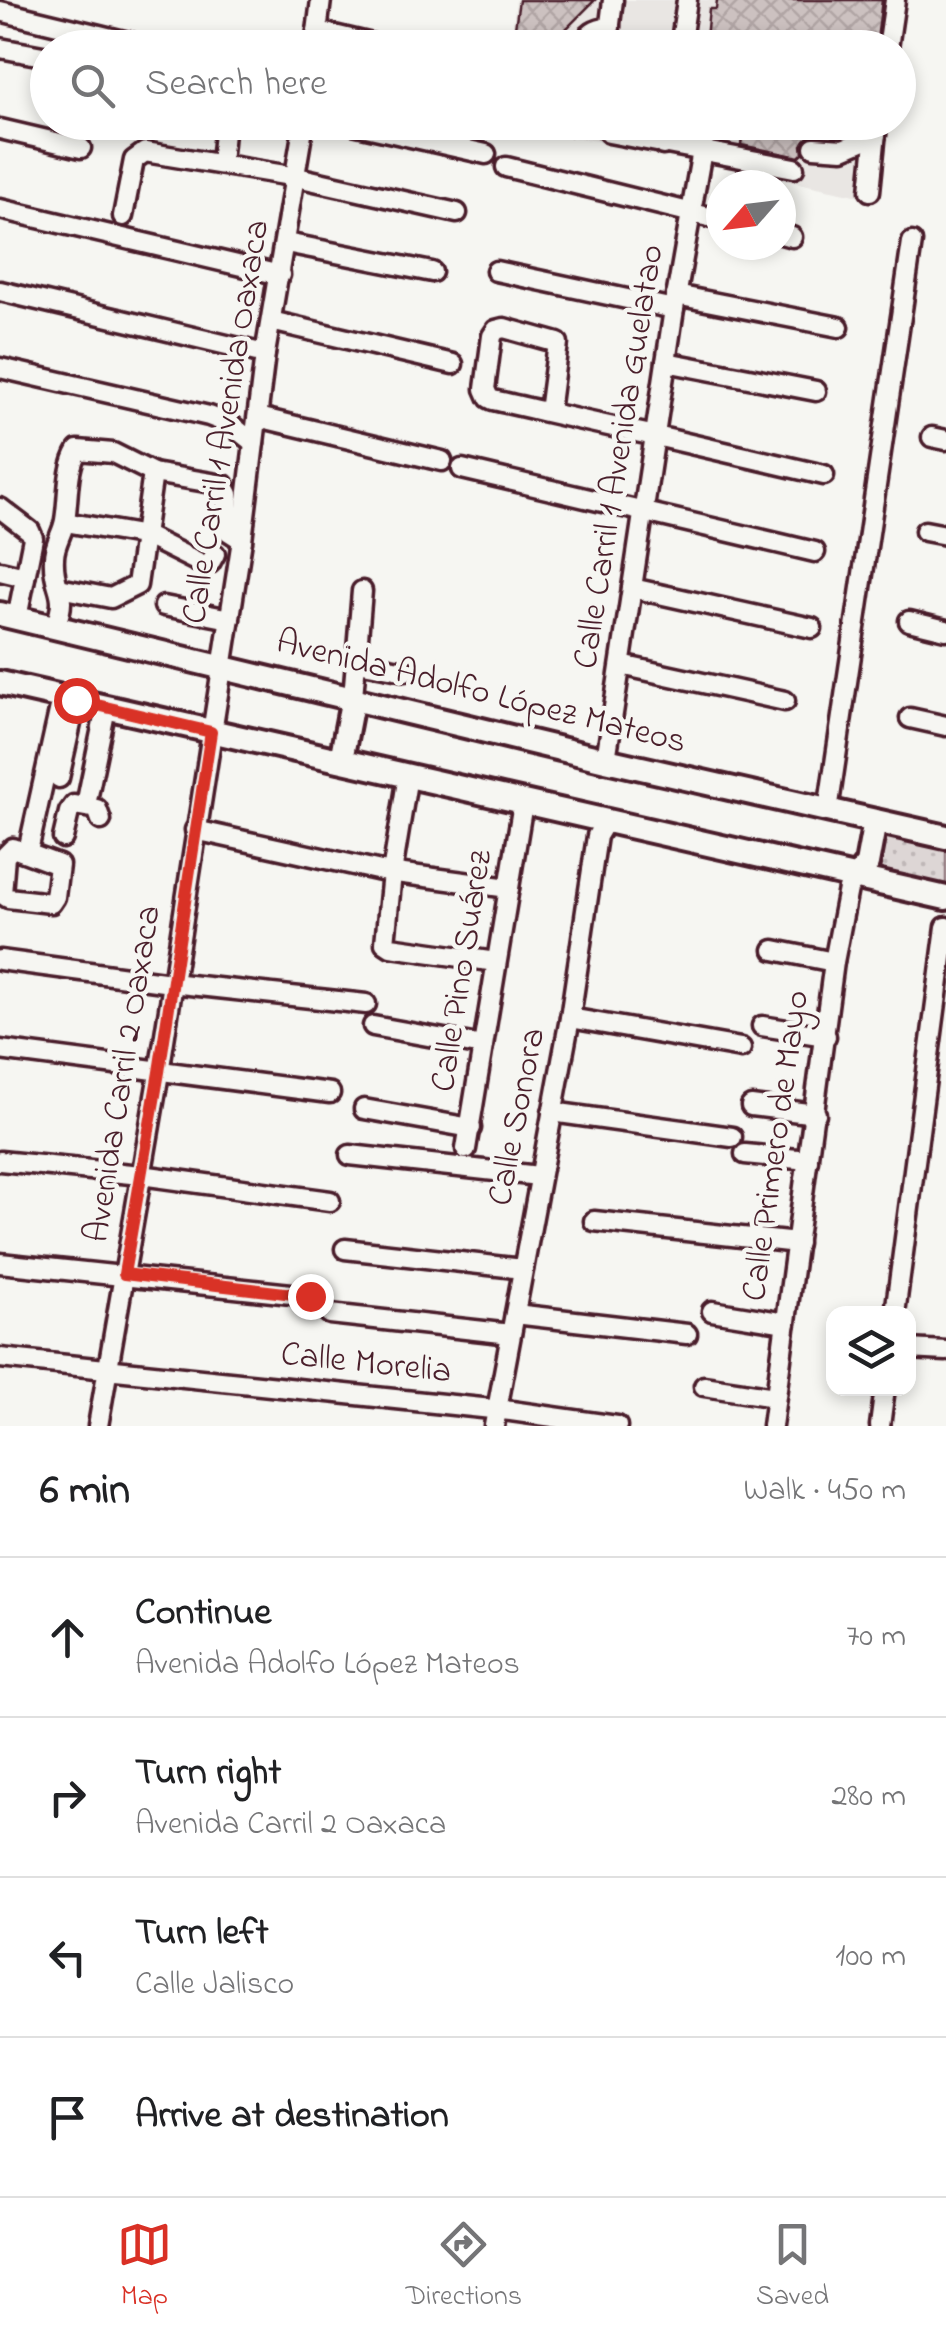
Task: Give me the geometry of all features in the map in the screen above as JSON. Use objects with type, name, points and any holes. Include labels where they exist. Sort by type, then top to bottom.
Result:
[{"type":"main road","name":"Avenida Adolfo López Mateos","points":[[9,616],[606,760],[946,837]]},
{"type":"main road","points":[[0,683],[946,898]]},
{"type":"main road","points":[[341,760],[353,697]]},
{"type":"main road","points":[[856,878],[866,864],[875,822]]},
{"type":"street","points":[[317,30],[321,0]]},
{"type":"street","points":[[610,30],[613,0]]},
{"type":"street","points":[[891,30],[895,0]]},
{"type":"street","points":[[681,30],[682,1]]},
{"type":"street","points":[[0,11],[78,30]]},
{"type":"street","points":[[597,30],[610,27]]},
{"type":"street","points":[[0,48],[30,54]]},
{"type":"street","points":[[0,128],[30,135]]},
{"type":"street","points":[[49,140],[81,148]]},
{"type":"street","points":[[220,163],[222,140]]},
{"type":"street","name":"Calle Carril 1 Avenida Oaxaca","points":[[211,732],[302,140]]},
{"type":"street","points":[[424,140],[486,154]]},
{"type":"street","points":[[643,140],[701,158],[794,168]]},
{"type":"street","points":[[663,144],[664,140]]},
{"type":"street","name":"Calle Carril 1 Avenida Guelatao","points":[[606,760],[702,140]]},
{"type":"street","points":[[814,148],[843,149],[858,140]]},
{"type":"street","points":[[870,191],[876,140]]},
{"type":"street","points":[[122,216],[138,154],[297,176],[457,214]]},
{"type":"street","points":[[506,167],[706,217]]},
{"type":"street","points":[[0,209],[280,275]]},
{"type":"street","points":[[286,242],[432,272]]},
{"type":"street","points":[[828,811],[912,242]]},
{"type":"street","points":[[496,271],[839,327]]},
{"type":"street","points":[[0,291],[266,354]]},
{"type":"street","points":[[271,321],[453,364]]},
{"type":"street","points":[[549,412],[558,344],[552,339],[504,328],[496,330],[492,336],[487,396],[549,412],[824,475]]},
{"type":"street","points":[[666,362],[816,391]]},
{"type":"street","points":[[0,368],[209,416],[230,424],[254,443]]},
{"type":"street","points":[[258,417],[442,461]]},
{"type":"street","points":[[55,627],[63,607],[54,550],[65,522],[69,482],[78,450],[113,452],[152,472],[224,485],[229,494],[228,530],[242,540]]},
{"type":"street","points":[[462,469],[815,552]]},
{"type":"street","points":[[59,588],[111,598],[133,588],[140,579],[152,472]]},
{"type":"street","points":[[0,508],[33,535],[25,577],[9,616]]},
{"type":"street","points":[[65,522],[146,536],[202,564],[210,563],[215,554]]},
{"type":"street","points":[[925,531],[946,535]]},
{"type":"street","points":[[0,571],[25,577]]},
{"type":"street","points":[[632,588],[812,628]]},
{"type":"street","points":[[353,697],[362,591]]},
{"type":"street","points":[[164,606],[230,619]]},
{"type":"street","points":[[908,622],[946,630]]},
{"type":"street","points":[[358,662],[405,671]]},
{"type":"street","points":[[622,665],[785,701]]},
{"type":"street","points":[[69,699],[61,770],[92,770]]},
{"type":"street","points":[[28,851],[69,699]]},
{"type":"street","points":[[86,805],[106,708]]},
{"type":"street","points":[[910,718],[946,726]]},
{"type":"street","name":"Avenida Carril 2 Oaxaca","points":[[98,1426],[159,1072],[211,732]]},
{"type":"street","points":[[408,775],[385,943],[392,948],[496,962]]},
{"type":"street","name":"Calle Pino Suárez","points":[[466,1149],[523,803]]},
{"type":"street","points":[[62,838],[72,807],[86,805],[100,811],[101,820]]},
{"type":"street","name":"Calle Sonora","points":[[495,1418],[570,1018],[597,836],[606,821]]},
{"type":"street","points":[[195,830],[392,873],[509,888]]},
{"type":"street","name":"Calle Primero de Mayo","points":[[772,1426],[834,962],[848,889],[856,878]]},
{"type":"street","points":[[896,1306],[946,927]]},
{"type":"street","points":[[774,950],[834,962]]},
{"type":"street","points":[[0,960],[171,984],[366,1004]]},
{"type":"street","points":[[570,1018],[741,1048]]},
{"type":"street","points":[[373,1026],[484,1046]]},
{"type":"street","points":[[762,1026],[826,1036]]},
{"type":"street","points":[[0,1050],[330,1093]]},
{"type":"street","points":[[751,1106],[816,1114]]},
{"type":"street","points":[[364,1109],[471,1128]]},
{"type":"street","points":[[552,1112],[732,1137]]},
{"type":"street","points":[[745,1154],[808,1160]]},
{"type":"street","points":[[350,1155],[539,1176]]},
{"type":"street","points":[[0,1161],[141,1175],[330,1201]]},
{"type":"street","points":[[594,1221],[796,1243]]},
{"type":"street","points":[[345,1248],[522,1270]]},
{"type":"street","points":[[0,1263],[310,1296],[330,1314],[510,1334]]},
{"type":"street","points":[[712,1310],[786,1322]]},
{"type":"street","points":[[514,1314],[687,1334]]},
{"type":"street","points":[[916,1349],[946,1351]]},
{"type":"street","name":"Calle Morelia","points":[[0,1358],[109,1368],[495,1418],[617,1426]]},
{"type":"street","points":[[704,1386],[775,1397]]},
{"type":"street","points":[[880,1426],[884,1396]]},
{"type":"shaded area","points":[[516,0],[891,0],[887,30],[512,30]]},
{"type":"shaded area","points":[[591,140],[872,140],[865,197],[796,183],[796,170],[736,170]]},
{"type":"shaded area","points":[[886,832],[946,841],[946,892],[892,878],[878,868],[876,847]]},
{"type":"building","points":[[519,0],[595,0],[565,30],[515,30]]},
{"type":"building","points":[[717,0],[882,0],[878,30],[707,30],[709,9],[716,9]]},
{"type":"building","points":[[742,140],[806,140],[799,157],[741,145]]},
{"type":"route","points":[[76,700],[211,732],[124,1274],[310,1296]]}]
